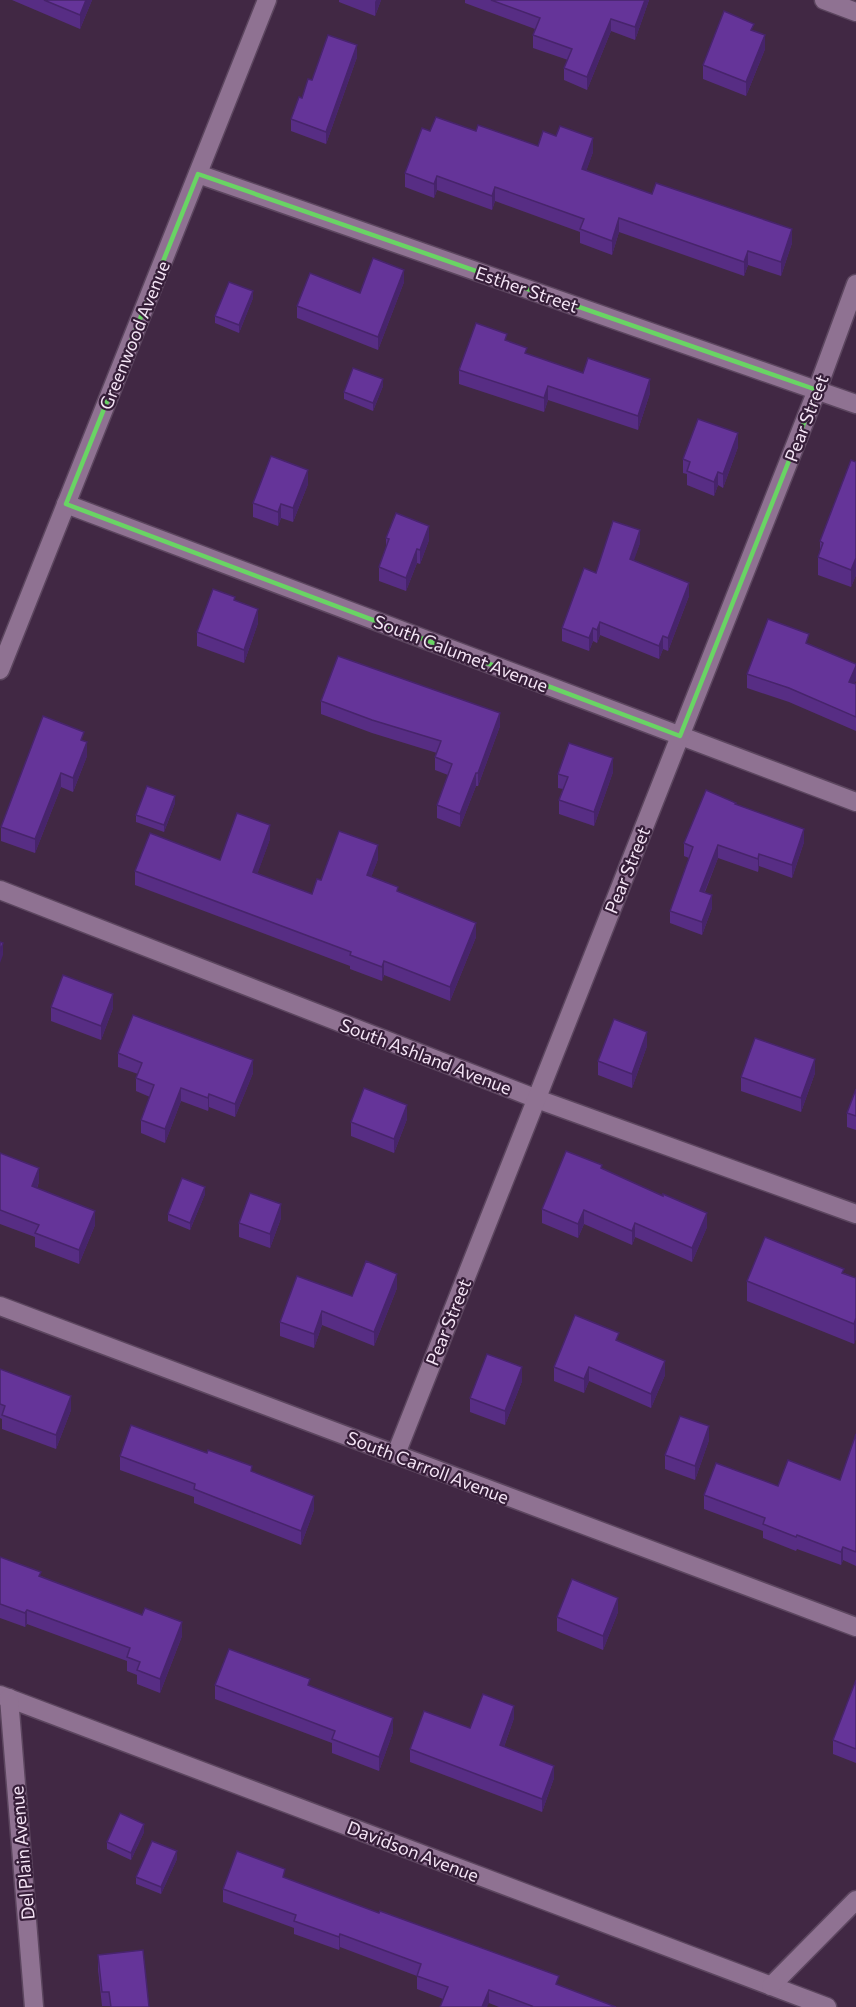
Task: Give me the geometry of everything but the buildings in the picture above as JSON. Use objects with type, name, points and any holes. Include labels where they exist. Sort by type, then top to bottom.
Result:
[{"type":"street","name":"Greenwood Avenue","points":[[0,670],[267,0]]},
{"type":"street","points":[[824,0],[856,12]]},
{"type":"street","name":"Esther Street","points":[[198,174],[856,404]]},
{"type":"street","name":"Pear Street","points":[[396,1455],[817,390],[856,284]]},
{"type":"street","name":"South Calumet Avenue","points":[[66,504],[856,802]]},
{"type":"street","name":"South Ashland Avenue","points":[[0,890],[537,1099],[856,1214]]},
{"type":"street","name":"South Carroll Avenue","points":[[0,1306],[856,1627]]},
{"type":"street","name":"Davidson Avenue","points":[[5,1696],[827,2007]]},
{"type":"street","name":"Del Plain Avenue","points":[[5,1696],[34,2007]]},
{"type":"street","points":[[771,1986],[856,1900]]},
{"type":"highlighted area","points":[[198,174],[817,390],[680,736],[66,504]]}]
